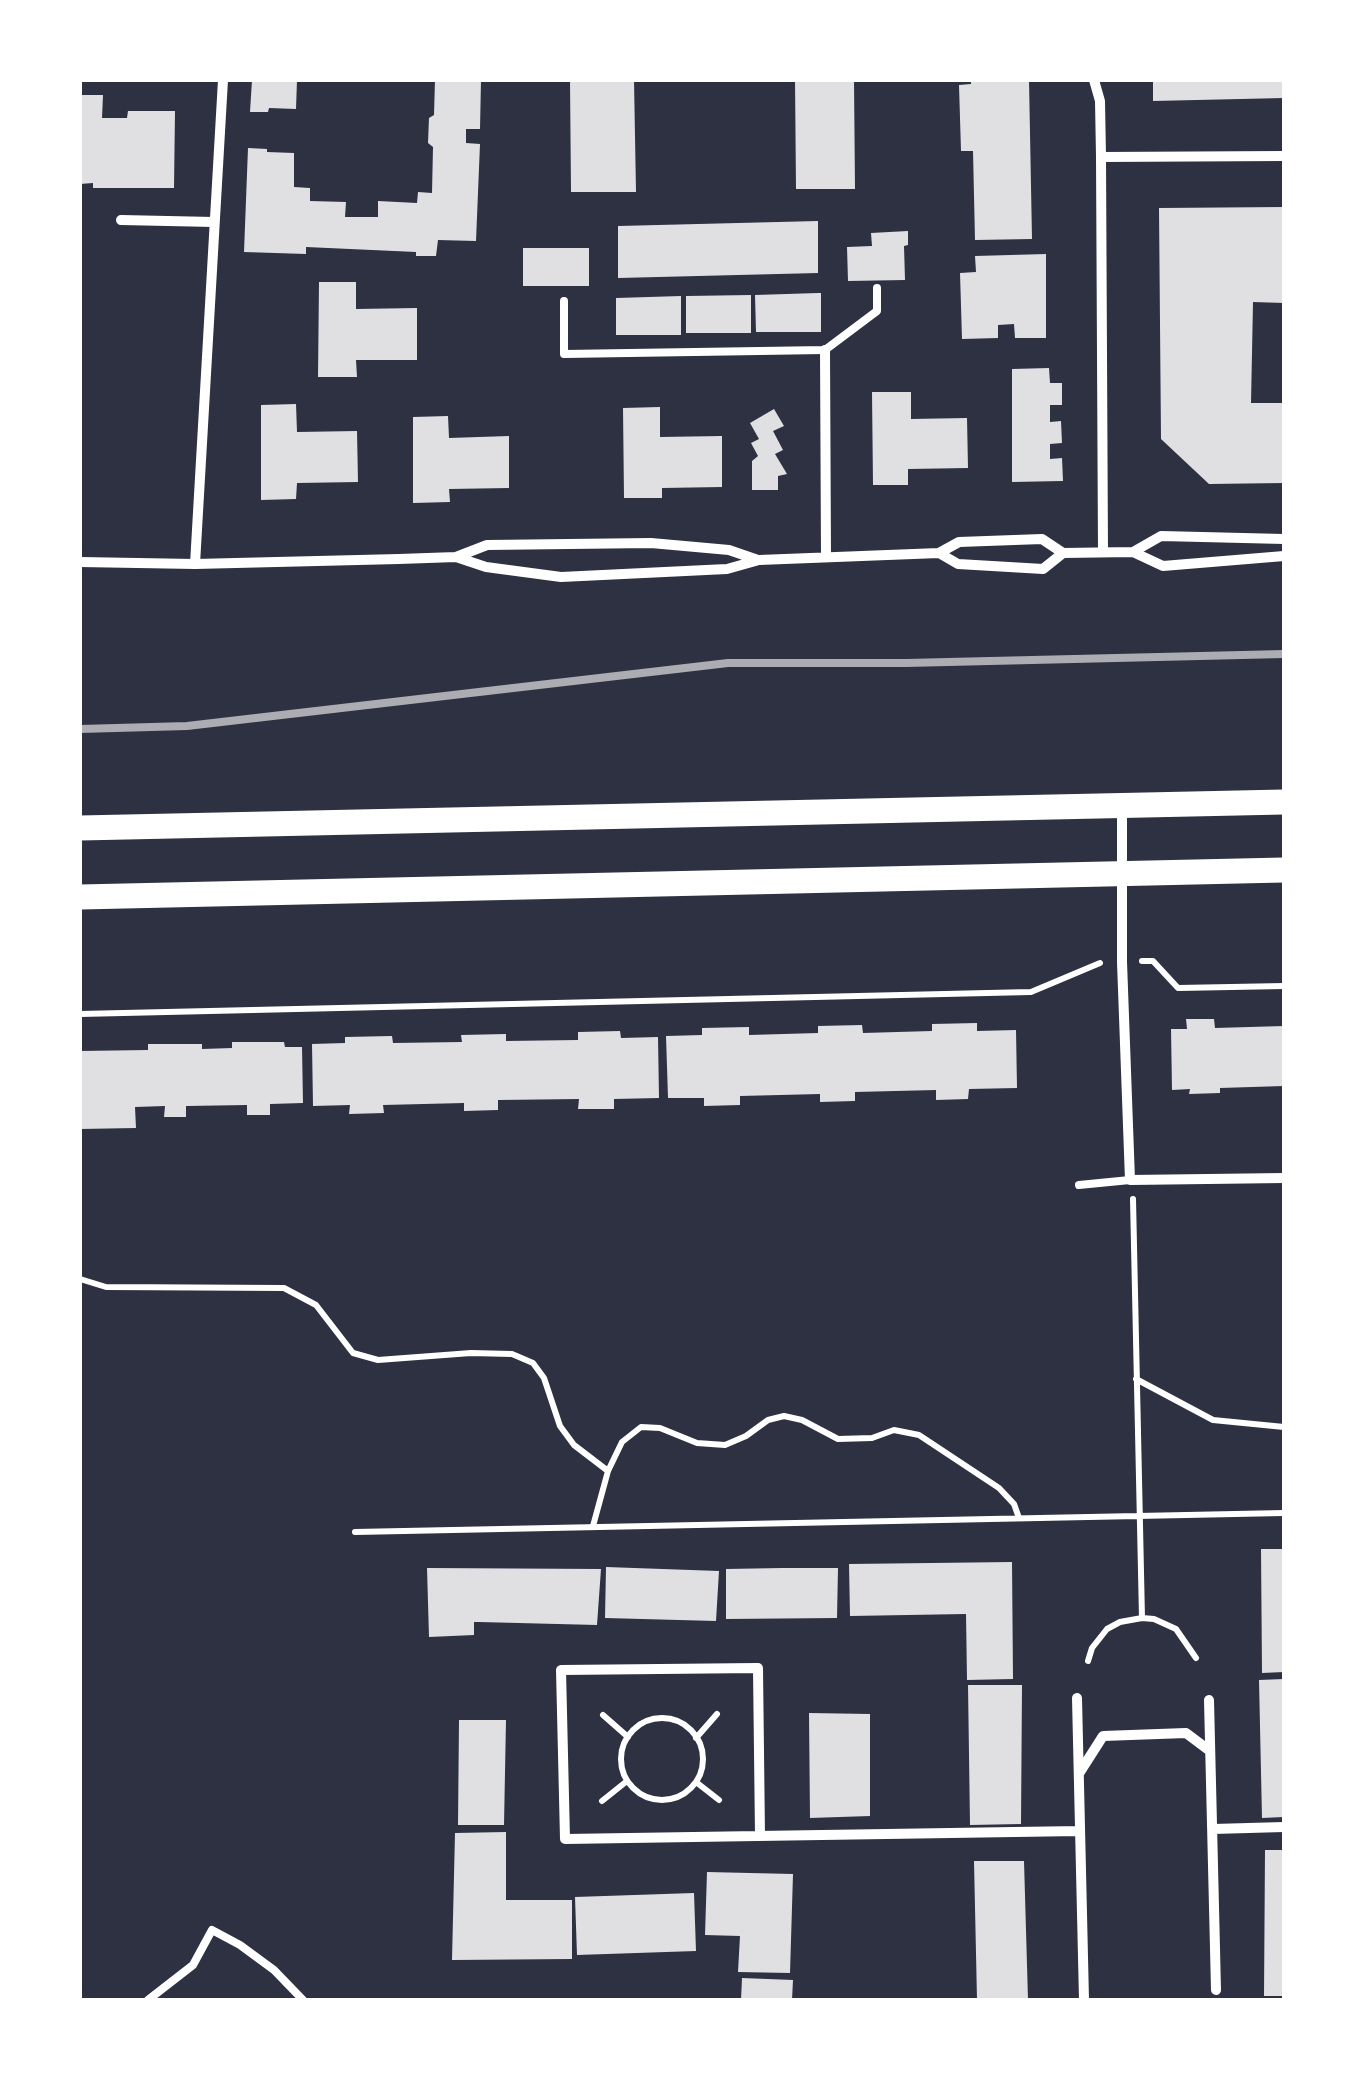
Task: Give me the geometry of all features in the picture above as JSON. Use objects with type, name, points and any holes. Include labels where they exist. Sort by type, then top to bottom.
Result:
[{"type":"main road","points":[[80,828],[1284,802]]},
{"type":"main road","points":[[80,897],[1284,870]]},
{"type":"street","points":[[195,564],[223,80]]},
{"type":"street","points":[[1094,80],[1100,102],[1103,552]]},
{"type":"street","points":[[1101,157],[1284,156]]},
{"type":"street","points":[[121,220],[214,222]]},
{"type":"street","points":[[825,350],[826,557]]},
{"type":"street","points":[[1133,552],[1161,536],[1284,539]]},
{"type":"street","points":[[456,557],[486,567],[560,577],[727,569],[759,560],[940,553],[959,542],[1042,539],[1062,553],[1133,552],[1163,566],[1284,556]]},
{"type":"street","points":[[80,562],[195,564],[456,557],[488,546],[652,542],[729,550],[759,560]]},
{"type":"street","points":[[940,553],[958,564],[1043,569],[1062,553]]},
{"type":"street","points":[[1122,804],[1130,1180],[1284,1178]]},
{"type":"street","points":[[760,1836],[758,1668],[561,1670],[564,1838],[760,1836],[1079,1831]]},
{"type":"street","points":[[1077,1698],[1084,2000]]},
{"type":"street","points":[[1208,1700],[1216,1990]]},
{"type":"street","points":[[1080,1772],[1104,1736],[1186,1734],[1210,1750]]},
{"type":"street","points":[[1213,1829],[1284,1827]]},
{"type":"lane","points":[[564,301],[564,354],[825,350],[877,311],[877,288]]},
{"type":"lane","points":[[1079,1184],[1130,1180]]},
{"type":"lane","points":[[148,2000],[193,1965],[212,1930],[274,1970],[303,2000]]},
{"type":"path","points":[[1153,960],[1178,988],[1284,986]]},
{"type":"path","points":[[80,1014],[1030,992],[1096,963]]},
{"type":"path","points":[[1134,1198],[1142,1618]]},
{"type":"path","points":[[80,1279],[106,1287],[284,1288],[316,1305],[352,1352],[378,1360],[512,1354],[533,1363],[544,1378],[560,1426],[574,1444],[608,1471]]},
{"type":"path","points":[[1136,1378],[1213,1420],[1284,1427]]},
{"type":"path","points":[[593,1526],[608,1471],[622,1442],[641,1427],[660,1428],[697,1444],[725,1445],[768,1420],[784,1416],[802,1420],[838,1439],[872,1438],[894,1430],[919,1435],[999,1488],[1014,1504],[1019,1518]]},
{"type":"path","points":[[355,1532],[1284,1513]]},
{"type":"path","points":[[1088,1661],[1092,1648],[1107,1629],[1142,1618],[1154,1618],[1176,1629],[1196,1658]]},
{"type":"path","points":[[696,1738],[717,1714]]},
{"type":"path","points":[[603,1715],[628,1737]]},
{"type":"path","points":[[668,1719],[682,1724],[696,1738],[703,1756],[696,1782],[686,1793],[660,1800],[647,1798],[627,1781],[621,1755],[628,1737],[642,1723],[668,1719]]},
{"type":"path","points":[[602,1801],[627,1781]]},
{"type":"path","points":[[696,1782],[719,1800]]},
{"type":"building","points":[[252,80],[297,80],[296,109],[250,112]]},
{"type":"building","points":[[435,80],[481,80],[480,129],[466,129],[466,143],[480,144],[476,241],[438,240],[436,256],[306,247],[306,254],[244,252],[248,148],[294,153],[294,187],[310,188],[310,201],[346,202],[345,217],[378,217],[378,201],[417,203],[418,192],[432,193],[433,147],[428,143]]},
{"type":"building","points":[[570,80],[634,80],[636,192],[571,192]]},
{"type":"building","points":[[795,80],[854,80],[855,189],[796,189]]},
{"type":"building","points":[[971,80],[1029,80],[1032,239],[975,240],[973,151],[961,151],[959,85],[971,84]]},
{"type":"building","points":[[1153,80],[1284,80],[1284,98],[1153,101]]},
{"type":"building","points":[[80,95],[103,95],[102,118],[127,118],[128,111],[175,111],[174,188],[93,188],[93,183],[80,184]]},
{"type":"building","points":[[1284,207],[1284,303],[1253,302],[1251,403],[1284,403],[1284,483],[1209,484],[1161,439],[1159,208]]},
{"type":"building","points":[[818,221],[818,273],[618,278],[618,226]]},
{"type":"building","points":[[908,231],[908,245],[904,246],[905,280],[848,281],[847,247],[872,246],[871,233]]},
{"type":"building","points":[[523,248],[589,248],[589,286],[523,286]]},
{"type":"building","points":[[1046,254],[1046,338],[1015,338],[1014,324],[998,325],[998,338],[962,339],[960,273],[976,272],[975,256]]},
{"type":"building","points":[[319,282],[356,282],[356,309],[417,308],[417,360],[356,360],[357,377],[318,377]]},
{"type":"building","points":[[821,293],[821,332],[756,332],[755,295]]},
{"type":"building","points":[[751,295],[751,333],[686,333],[686,296]]},
{"type":"building","points":[[681,296],[681,335],[616,335],[616,298]]},
{"type":"building","points":[[1049,368],[1050,383],[1062,383],[1062,405],[1050,405],[1050,422],[1061,421],[1062,443],[1050,444],[1050,459],[1062,458],[1063,481],[1012,482],[1012,369]]},
{"type":"building","points":[[872,392],[911,392],[911,419],[967,418],[968,468],[908,469],[908,485],[873,485]]},
{"type":"building","points":[[296,404],[297,432],[357,431],[358,482],[297,483],[296,499],[261,500],[261,405]]},
{"type":"building","points":[[660,407],[660,437],[722,436],[722,487],[662,488],[662,498],[624,498],[623,408]]},
{"type":"building","points":[[774,409],[784,426],[773,431],[783,450],[775,454],[787,474],[778,476],[778,490],[752,490],[752,461],[758,456],[751,443],[759,439],[750,423]]},
{"type":"building","points":[[448,416],[449,438],[509,436],[509,488],[449,489],[450,502],[413,503],[413,417]]},
{"type":"building","points":[[1186,1019],[1214,1019],[1215,1028],[1284,1026],[1284,1086],[1220,1088],[1220,1093],[1172,1090],[1171,1029],[1187,1029]]},
{"type":"building","points":[[977,1023],[977,1031],[1016,1030],[1017,1088],[969,1089],[968,1099],[936,1100],[936,1090],[855,1092],[855,1101],[820,1102],[820,1094],[740,1096],[740,1105],[704,1106],[704,1098],[668,1098],[666,1036],[702,1035],[702,1028],[749,1027],[749,1035],[818,1033],[818,1026],[862,1025],[863,1033],[932,1031],[932,1024]]},
{"type":"building","points":[[620,1031],[621,1038],[658,1037],[659,1098],[614,1099],[614,1109],[578,1109],[579,1099],[498,1100],[498,1110],[464,1111],[464,1103],[383,1105],[384,1113],[349,1114],[350,1105],[313,1106],[312,1044],[345,1043],[345,1037],[392,1036],[393,1043],[462,1042],[461,1035],[506,1034],[506,1041],[578,1040],[578,1032]]},
{"type":"building","points":[[232,1042],[284,1042],[285,1047],[302,1047],[303,1103],[270,1104],[270,1115],[247,1115],[247,1105],[186,1106],[186,1117],[164,1117],[165,1106],[135,1107],[136,1128],[80,1129],[80,1051],[148,1050],[148,1044],[232,1048]]},
{"type":"building","points":[[1261,1549],[1284,1549],[1284,1672],[1262,1673]]},
{"type":"building","points":[[1012,1562],[1013,1679],[967,1680],[966,1614],[850,1616],[849,1564]]},
{"type":"building","points":[[606,1567],[719,1571],[716,1621],[605,1618]]},
{"type":"building","points":[[427,1568],[601,1569],[597,1625],[474,1622],[474,1635],[429,1637]]},
{"type":"building","points":[[838,1568],[837,1618],[726,1619],[726,1569]]},
{"type":"building","points":[[1284,1679],[1284,1817],[1262,1818],[1259,1680]]},
{"type":"building","points":[[968,1685],[1022,1685],[1021,1824],[970,1825]]},
{"type":"building","points":[[809,1713],[870,1714],[870,1816],[810,1818]]},
{"type":"building","points":[[459,1720],[506,1720],[504,1825],[458,1825]]},
{"type":"building","points":[[506,1832],[506,1900],[572,1900],[572,1959],[452,1960],[455,1833]]},
{"type":"building","points":[[1265,1850],[1284,1850],[1284,1996],[1264,1996]]},
{"type":"building","points":[[974,1861],[1024,1861],[1028,2000],[977,2000]]},
{"type":"building","points":[[707,1872],[793,1874],[790,1973],[738,1972],[740,1936],[705,1935]]},
{"type":"building","points":[[694,1893],[696,1951],[577,1955],[575,1897]]},
{"type":"building","points":[[742,1978],[793,1980],[792,2000],[741,2000]]},
{"type":"railway","points":[[80,729],[187,726],[728,663],[1284,654]]}]
